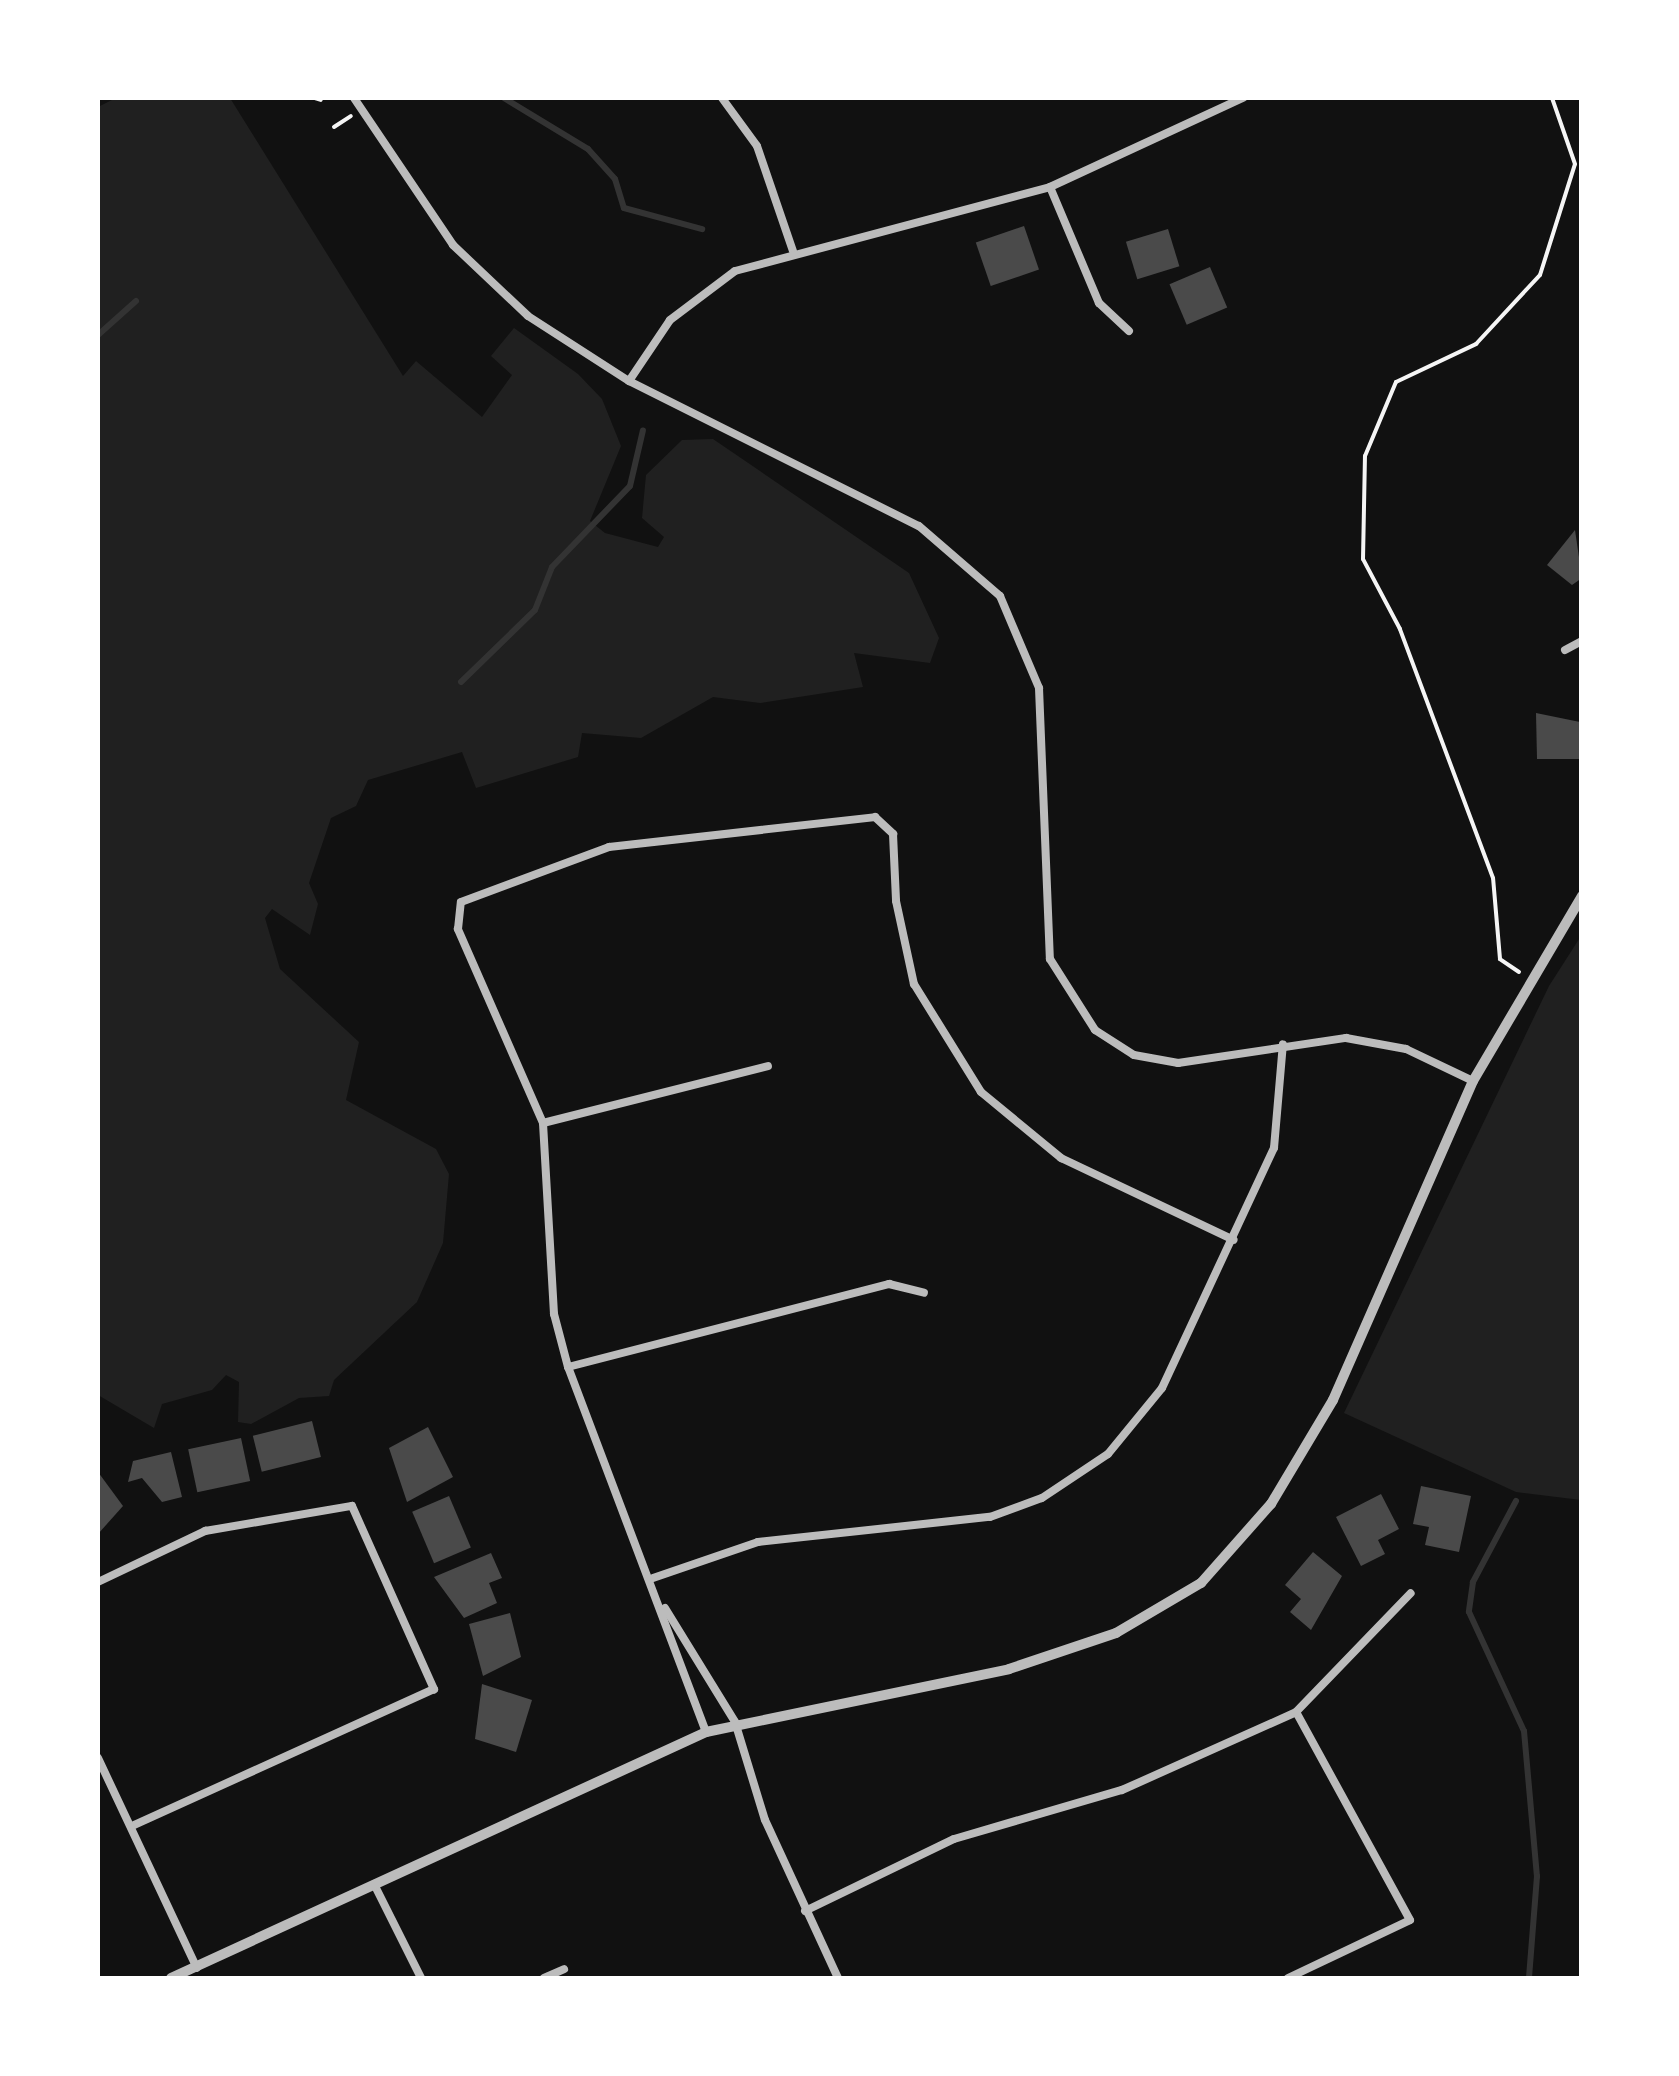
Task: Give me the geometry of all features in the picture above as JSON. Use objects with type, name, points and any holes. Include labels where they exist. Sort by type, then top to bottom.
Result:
[{"type":"street","points":[[354,98],[472,267],[528,316],[629,381],[920,526],[1000,596],[1039,688],[1050,959],[1095,1030],[1134,1055],[1178,1064],[1283,1044],[1346,1038],[1406,1049],[1473,1082]]},
{"type":"street","points":[[722,98],[757,146],[793,251]]},
{"type":"street","points":[[629,381],[693,298],[793,251],[1050,187],[1243,98]]},
{"type":"street","points":[[1050,187],[1100,302],[1130,331]]},
{"type":"street","points":[[1565,650],[1582,641]]},
{"type":"street","points":[[706,1732],[673,1658],[652,1578],[568,1367],[554,1314],[543,1124],[458,929],[461,902],[609,847],[875,817],[893,834],[896,902],[914,984],[981,1092],[1061,1158],[1234,1240]]},
{"type":"street","points":[[171,1978],[706,1732],[735,1722],[1009,1669],[1116,1633],[1201,1583],[1271,1504],[1333,1400],[1473,1082],[1527,976],[1582,896]]},
{"type":"street","points":[[652,1578],[758,1542],[962,1524],[1065,1485],[1144,1418],[1234,1240],[1281,1124],[1283,1044]]},
{"type":"street","points":[[543,1124],[768,1066]]},
{"type":"street","points":[[568,1367],[889,1284],[924,1293]]},
{"type":"street","points":[[98,1582],[205,1531],[352,1506],[434,1690],[134,1825]]},
{"type":"street","points":[[805,1912],[954,1838],[1122,1790],[1296,1712],[1411,1593]]},
{"type":"street","points":[[661,1603],[694,1650],[735,1722],[805,1912],[838,1978]]},
{"type":"street","points":[[673,1658],[694,1650]]},
{"type":"street","points":[[1288,1978],[1410,1920],[1296,1712]]},
{"type":"street","points":[[98,1758],[134,1825],[197,1968]]},
{"type":"street","points":[[374,1883],[420,1978]]},
{"type":"street","points":[[544,1978],[564,1969]]},
{"type":"path","points":[[1527,976],[1500,958],[1493,878],[1400,628],[1363,560],[1365,456],[1396,382],[1476,344],[1540,275],[1574,164],[1552,98]]},
{"type":"path","points":[[334,127],[361,110]]},
{"type":"shaded area","points":[[116,98],[230,98],[403,376],[416,361],[482,417],[512,375],[491,356],[514,328],[578,374],[602,399],[621,446],[590,521],[605,533],[658,547],[664,537],[642,518],[646,475],[682,440],[713,439],[909,573],[939,638],[930,663],[854,653],[863,687],[760,703],[713,697],[641,738],[582,733],[578,757],[476,788],[462,752],[368,780],[356,806],[331,818],[309,883],[318,904],[310,935],[272,909],[265,918],[280,969],[359,1042],[346,1100],[436,1149],[449,1174],[443,1243],[417,1302],[334,1380],[329,1396],[299,1398],[251,1424],[238,1422],[239,1382],[226,1375],[212,1390],[162,1404],[154,1428],[98,1395],[98,107]]},
{"type":"shaded area","points":[[1581,936],[1581,1500],[1516,1492],[1344,1413],[1549,986]]},
{"type":"building","points":[[1024,226],[1039,269],[991,286],[976,243]]},
{"type":"building","points":[[1168,229],[1179,266],[1137,279],[1126,242]]},
{"type":"building","points":[[1210,267],[1227,308],[1187,325],[1169,284]]},
{"type":"building","points":[[1575,530],[1582,578],[1572,585],[1547,565]]},
{"type":"building","points":[[1536,713],[1580,722],[1580,759],[1537,759]]},
{"type":"building","points":[[312,1421],[321,1457],[262,1472],[253,1436]]},
{"type":"building","points":[[428,1427],[453,1477],[407,1502],[389,1448]]},
{"type":"building","points":[[241,1438],[250,1481],[197,1492],[188,1449]]},
{"type":"building","points":[[171,1452],[182,1497],[162,1502],[142,1478],[128,1482],[133,1461]]},
{"type":"building","points":[[98,1472],[123,1506],[98,1534]]},
{"type":"building","points":[[1421,1486],[1471,1496],[1459,1552],[1425,1545],[1429,1527],[1413,1524]]},
{"type":"building","points":[[1381,1494],[1399,1529],[1378,1540],[1385,1554],[1361,1566],[1336,1517]]},
{"type":"building","points":[[449,1496],[471,1548],[434,1563],[412,1512]]},
{"type":"building","points":[[1313,1552],[1342,1576],[1311,1630],[1290,1612],[1301,1599],[1285,1585]]},
{"type":"building","points":[[491,1553],[502,1578],[489,1583],[497,1603],[464,1618],[434,1577]]},
{"type":"building","points":[[510,1613],[521,1657],[483,1676],[469,1624]]},
{"type":"building","points":[[482,1684],[532,1700],[516,1752],[475,1739]]},
{"type":"waterway","points":[[504,98],[588,149],[615,179],[624,208],[702,229]]},
{"type":"waterway","points":[[98,335],[136,301]]},
{"type":"waterway","points":[[461,682],[535,610],[552,567],[630,486],[643,430]]},
{"type":"waterway","points":[[1516,1501],[1473,1582],[1469,1612],[1524,1731],[1537,1876],[1529,1978]]}]
